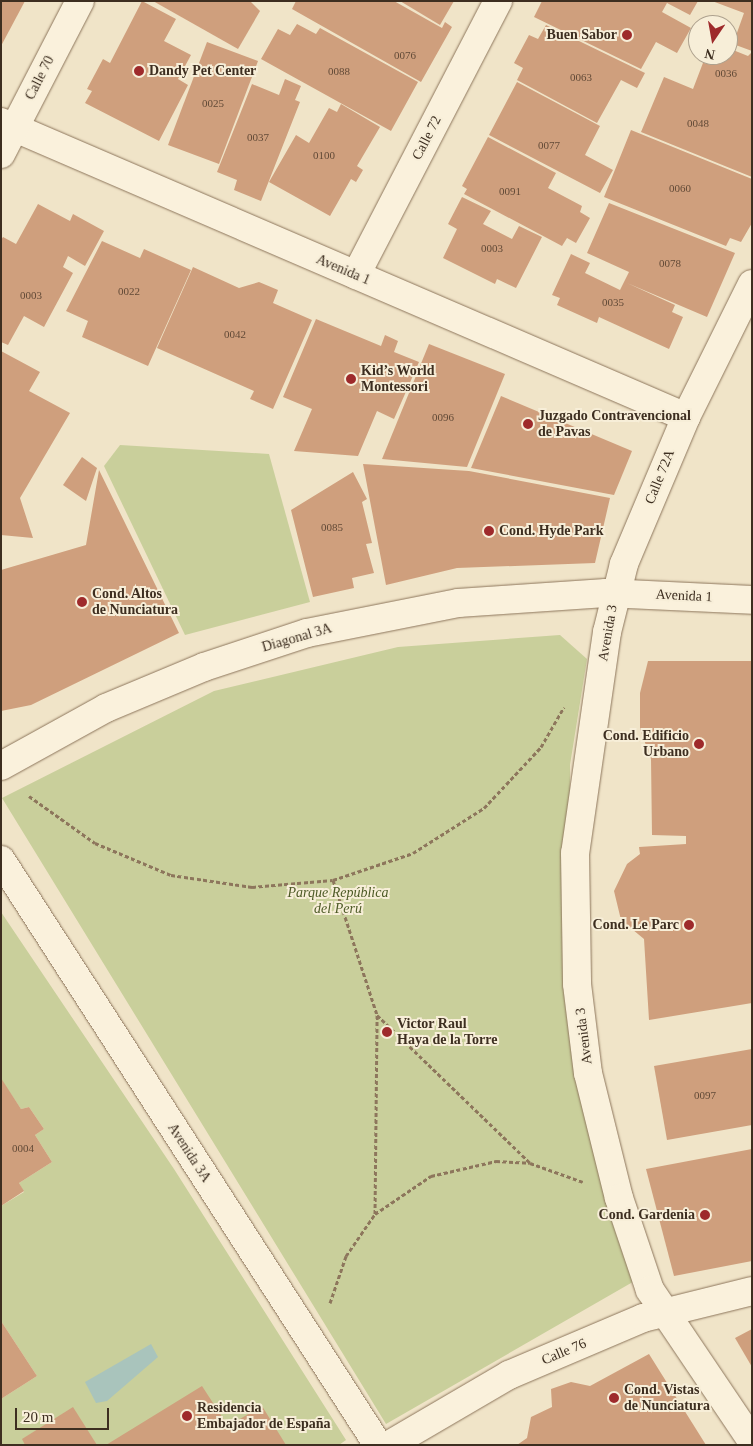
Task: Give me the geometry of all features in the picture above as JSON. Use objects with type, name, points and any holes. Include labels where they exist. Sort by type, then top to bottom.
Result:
[{"type":"street","name":"Calle 70","points":[[1,154],[8,126],[80,1]]},
{"type":"street","name":"Calle 72","points":[[356,275],[498,1]]},
{"type":"street","name":"Avenida 1","points":[[8,126],[686,417]]},
{"type":"street","name":"Calle 72A","points":[[616,593],[686,417],[752,284]]},
{"type":"street","name":"Avenida 1","points":[[616,593],[752,600]]},
{"type":"street","name":"Diagonal 3A","points":[[1,766],[106,708],[204,667],[307,633],[458,603],[616,593]]},
{"type":"street","name":"Avenida 3","points":[[616,593],[576,853],[577,984],[588,1073],[619,1198],[650,1290],[662,1312],[752,1441]]},
{"type":"street","name":"Avenida 3A","points":[[1,860],[378,1445]]},
{"type":"street","name":"Calle 76","points":[[389,1445],[509,1375],[662,1312],[752,1291]]},
{"type":"path","points":[[29,796],[95,843],[171,874],[252,887],[333,880],[413,853],[484,808],[542,747],[569,699]]},
{"type":"path","points":[[333,880],[377,1015],[375,1214]]},
{"type":"path","points":[[377,1015],[530,1163]]},
{"type":"path","points":[[330,1303],[346,1256],[375,1214],[431,1176],[496,1161],[530,1163],[587,1184]]},
{"type":"green space","points":[[120,445],[269,454],[310,602],[185,635],[104,466]]},
{"type":"green space","name":"Parque República del Perú","points":[[560,635],[587,659],[570,765],[570,989],[638,1279],[386,1424],[2,798],[214,691],[398,647]]},
{"type":"green space","points":[[1,912],[174,1169],[346,1440],[339,1445],[1,1445],[1,1399],[37,1376],[1,1321],[1,1206],[24,1192],[19,1183],[52,1162],[35,1135],[44,1129],[29,1107],[21,1109],[1,1079]]},
{"type":"water","points":[[151,1344],[158,1357],[107,1401],[96,1403],[85,1382]]},
{"type":"building","points":[[1,1],[25,1],[1,46]]},
{"type":"building","name":"Dandy Pet Center","points":[[142,1],[176,19],[164,41],[191,55],[178,79],[188,85],[159,141],[85,103],[92,91],[87,89],[103,59],[110,63]]},
{"type":"building","points":[[153,1],[250,1],[260,11],[238,49]]},
{"type":"building","points":[[296,1],[394,1],[442,28],[445,22],[452,27],[421,82],[292,9]]},
{"type":"building","points":[[400,1],[454,1],[440,25]]},
{"type":"building","name":"Buen Sabor","points":[[542,1],[698,1],[690,15],[667,3],[662,12],[688,26],[688,33],[677,53],[656,42],[641,69],[534,17]]},
{"type":"building","points":[[712,1],[752,1],[752,51],[738,46],[738,30],[744,13]]},
{"type":"building","points":[[297,24],[316,34],[320,28],[418,82],[391,131],[261,59],[278,29],[290,35]]},
{"type":"building","points":[[546,25],[645,73],[637,88],[621,80],[597,123],[517,80],[523,68],[514,63],[529,35],[538,39]]},
{"type":"building","points":[[207,42],[258,61],[219,164],[168,145]]},
{"type":"building","points":[[738,52],[748,56],[752,52],[752,177],[641,132],[664,77],[693,89],[702,65],[738,65]]},
{"type":"building","points":[[285,79],[301,86],[295,100],[300,102],[261,201],[234,190],[237,180],[217,172],[252,84],[279,95]]},
{"type":"building","points":[[517,82],[600,126],[585,155],[613,170],[600,193],[489,135]]},
{"type":"building","points":[[341,104],[380,127],[357,166],[363,170],[356,182],[351,179],[330,216],[269,182],[296,135],[309,143],[329,108],[337,112]]},
{"type":"building","points":[[631,130],[752,179],[752,223],[741,242],[730,238],[726,246],[604,197]]},
{"type":"building","points":[[488,137],[556,173],[548,188],[582,206],[580,212],[590,218],[576,243],[567,238],[562,246],[464,194],[467,189],[462,186]]},
{"type":"building","points":[[462,197],[491,211],[483,224],[512,239],[519,226],[542,237],[516,288],[497,279],[495,284],[443,258],[457,229],[448,224]]},
{"type":"building","points":[[609,203],[735,253],[707,317],[627,283],[675,305],[672,312],[683,317],[669,349],[599,317],[597,323],[557,305],[560,298],[552,295],[571,254],[590,263],[585,273],[620,290],[629,272],[587,253]]},
{"type":"building","points":[[38,204],[70,221],[73,214],[104,231],[85,266],[68,256],[63,267],[73,273],[44,327],[24,316],[8,345],[1,342],[1,240],[3,237],[16,244]]},
{"type":"building","points":[[102,241],[140,258],[144,249],[191,270],[148,366],[82,337],[88,321],[66,311]]},
{"type":"building","points":[[193,267],[239,288],[259,282],[278,290],[273,303],[312,320],[273,409],[250,399],[254,391],[157,348]]},
{"type":"building","name":"Kid’s World Montessori","points":[[316,319],[381,346],[385,335],[398,341],[394,352],[419,362],[394,419],[377,411],[358,456],[294,451],[312,409],[283,397]]},
{"type":"building","points":[[429,344],[505,374],[467,467],[382,459]]},
{"type":"building","points":[[1,351],[40,372],[29,391],[70,413],[20,498],[33,538],[1,535]]},
{"type":"building","name":"Juzgado Contravencional de Pavas","points":[[501,396],[632,451],[614,495],[471,468]]},
{"type":"building","points":[[82,457],[97,468],[86,501],[63,485]]},
{"type":"building","name":"Cond. Hyde Park","points":[[363,464],[469,471],[610,498],[595,563],[457,568],[386,585]]},
{"type":"building","name":"Cond. Altos de Nunciatura","points":[[99,470],[179,633],[31,705],[1,711],[1,570],[86,545]]},
{"type":"building","points":[[353,472],[367,499],[362,502],[372,543],[366,544],[374,573],[352,578],[354,588],[313,597],[291,510]]},
{"type":"building","points":[[648,661],[752,661],[752,1003],[649,1020],[644,939],[621,920],[614,891],[627,864],[640,854],[639,847],[686,844],[686,836],[652,835],[651,759],[640,729],[640,693]]},
{"type":"building","points":[[752,1049],[752,1125],[667,1140],[654,1066]]},
{"type":"building","points":[[1,1078],[21,1109],[29,1107],[44,1129],[35,1135],[52,1162],[19,1183],[24,1191],[1,1206]]},
{"type":"building","name":"Cond. Gardenia","points":[[752,1149],[752,1261],[674,1276],[646,1169]]},
{"type":"building","points":[[1,1321],[37,1376],[1,1399]]},
{"type":"building","points":[[752,1329],[752,1367],[735,1338]]},
{"type":"building","name":"Cond. Vistas de Nunciatura","points":[[649,1354],[706,1445],[517,1445],[527,1438],[531,1417],[552,1407],[551,1389],[571,1382],[590,1386]]},
{"type":"building","name":"Residencia Embajador de España","points":[[202,1386],[228,1426],[262,1406],[286,1445],[106,1445]]},
{"type":"building","points":[[73,1407],[97,1445],[25,1445],[22,1439]]},
{"type":"place","name":"Buen Sabor","points":[[627,35]]},
{"type":"place","name":"Dandy Pet Center","points":[[139,71]]},
{"type":"place","name":"Kid’s World Montessori","points":[[351,379]]},
{"type":"place","name":"Juzgado Contravencional de Pavas","points":[[528,424]]},
{"type":"place","name":"Cond. Hyde Park","points":[[489,531]]},
{"type":"place","name":"Cond. Altos de Nunciatura","points":[[82,602]]},
{"type":"place","name":"Cond. Edificio Urbano","points":[[699,744]]},
{"type":"place","name":"Cond. Le Parc","points":[[689,925]]},
{"type":"place","name":"Victor Raul Haya de la Torre","points":[[387,1032]]},
{"type":"place","name":"Cond. Gardenia","points":[[705,1215]]},
{"type":"place","name":"Cond. Vistas de Nunciatura","points":[[614,1398]]},
{"type":"place","name":"Residencia Embajador de España","points":[[187,1416]]}]
